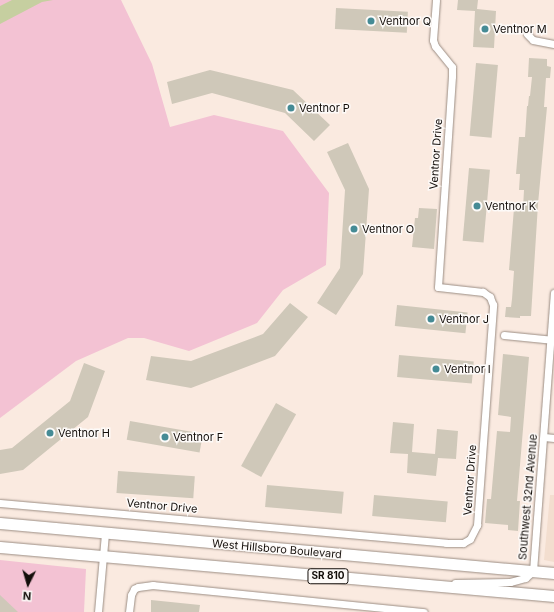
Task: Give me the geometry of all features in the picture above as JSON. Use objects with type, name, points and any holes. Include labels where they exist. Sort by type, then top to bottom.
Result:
[{"type":"main road","name":"West Hillsboro Boulevard","points":[[0,523],[554,573]]},
{"type":"main road","name":"West Hillsboro Boulevard","points":[[0,547],[554,596]]},
{"type":"street","name":"Ventnor Drive","points":[[0,503],[446,543],[463,543],[470,539],[477,525],[493,305],[490,297],[483,292],[438,287],[452,67],[435,46],[433,40],[436,0]]},
{"type":"street","points":[[527,34],[533,40],[554,44]]},
{"type":"street","name":"Southwest 32nd Avenue","points":[[405,583],[510,582],[525,578],[533,571],[552,340],[554,293]]},
{"type":"street","points":[[504,335],[552,340]]},
{"type":"street","points":[[544,438],[554,438]]},
{"type":"street","points":[[98,612],[105,533]]},
{"type":"street","points":[[129,612],[131,595],[134,589],[138,586],[153,585],[424,612]]},
{"type":"shaded area","points":[[0,0],[121,0],[152,64],[170,127],[214,115],[283,131],[329,193],[326,265],[283,290],[257,323],[189,351],[144,338],[128,338],[76,361],[0,418]]},
{"type":"shaded area","points":[[12,0],[53,0],[42,2],[0,24],[0,6]]},
{"type":"shaded area","points":[[550,495],[554,495],[554,562],[544,560]]},
{"type":"shaded area","points":[[0,560],[86,569],[84,612],[0,612]]},
{"type":"building","name":"Ventnor M","points":[[458,0],[478,0],[477,9],[496,11],[494,48],[473,47],[475,11],[457,10]]},
{"type":"building","name":"Ventnor Q","points":[[336,8],[408,12],[407,33],[335,29]]},
{"type":"building","points":[[529,58],[547,59],[547,66],[551,67],[550,78],[546,78],[544,107],[547,107],[538,204],[531,316],[520,316],[520,318],[505,317],[506,307],[511,307],[512,299],[514,271],[509,270],[514,208],[523,208],[524,190],[519,190],[520,174],[516,174],[519,137],[525,137],[527,106],[530,96],[532,77],[528,77]]},
{"type":"building","points":[[476,63],[498,65],[492,138],[470,136]]},
{"type":"building","name":"Ventnor P","points":[[210,70],[293,90],[330,125],[314,141],[285,113],[212,93],[172,104],[167,82]]},
{"type":"building","name":"Ventnor O","points":[[348,143],[369,189],[363,274],[336,315],[317,303],[340,268],[345,190],[327,152]]},
{"type":"building","name":"Ventnor K","points":[[469,168],[490,170],[484,243],[463,241]]},
{"type":"building","points":[[419,208],[437,209],[434,249],[412,247],[415,218],[418,218]]},
{"type":"building","points":[[290,303],[308,317],[275,356],[191,388],[146,380],[151,356],[191,361],[263,334]]},
{"type":"building","name":"Ventnor J","points":[[397,305],[468,312],[465,333],[395,326]]},
{"type":"building","points":[[503,354],[529,357],[517,501],[520,501],[518,531],[508,530],[508,525],[485,523],[487,499],[491,499],[497,431],[510,432],[511,417],[498,415]]},
{"type":"building","name":"Ventnor I","points":[[399,355],[474,362],[472,383],[397,377]]},
{"type":"building","name":"Ventnor H","points":[[84,363],[105,371],[88,417],[23,470],[0,474],[0,450],[12,448],[70,401]]},
{"type":"building","points":[[276,403],[296,414],[261,477],[241,466]]},
{"type":"building","name":"Ventnor F","points":[[130,421],[203,434],[200,453],[127,440]]},
{"type":"building","points":[[393,422],[414,424],[412,452],[435,454],[437,429],[458,431],[456,459],[438,458],[436,476],[407,473],[408,454],[390,453]]},
{"type":"building","points":[[118,471],[195,476],[193,498],[116,493]]},
{"type":"building","points":[[267,485],[344,492],[342,514],[265,507]]},
{"type":"building","points":[[374,495],[448,501],[446,522],[372,516]]},
{"type":"building","points":[[0,595],[18,612],[0,612]]},
{"type":"building","points":[[151,600],[200,605],[199,612],[151,612]]},
{"type":"place","name":"Ventnor Q","points":[[371,21]]},
{"type":"place","name":"Ventnor M","points":[[485,29]]},
{"type":"place","name":"Ventnor P","points":[[291,108]]},
{"type":"place","name":"Ventnor K","points":[[477,206]]},
{"type":"place","name":"Ventnor O","points":[[354,229]]},
{"type":"place","name":"Ventnor J","points":[[431,319]]},
{"type":"place","name":"Ventnor I","points":[[436,369]]},
{"type":"place","name":"Ventnor H","points":[[50,433]]},
{"type":"place","name":"Ventnor F","points":[[165,437]]}]
